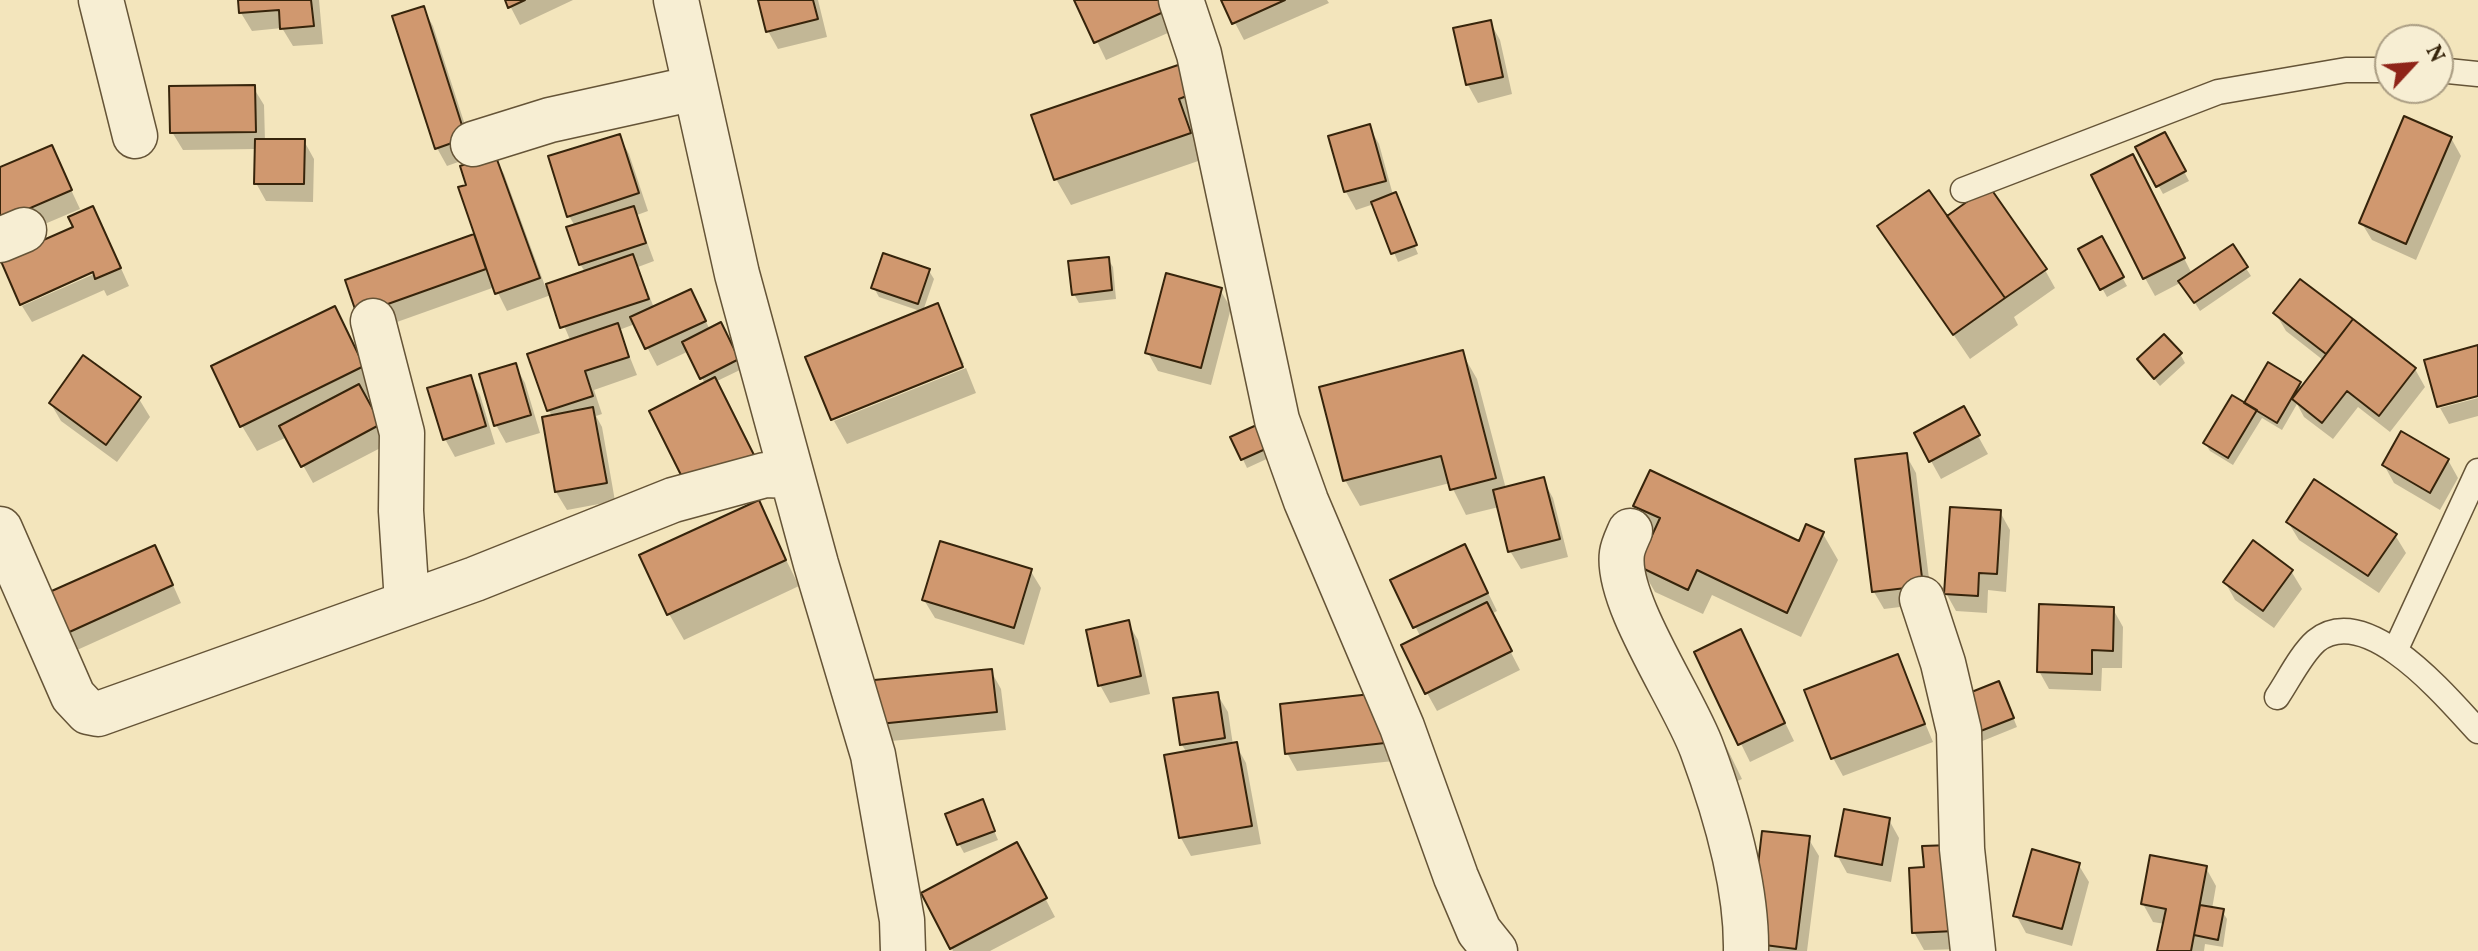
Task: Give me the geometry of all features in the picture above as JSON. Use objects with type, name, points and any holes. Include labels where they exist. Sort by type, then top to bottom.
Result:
[{"type":"street","points":[[101,0],[135,136]]},
{"type":"street","points":[[676,0],[730,245],[791,476],[873,755],[902,920],[903,951]]},
{"type":"street","points":[[1181,0],[1199,54],[1277,420],[1306,501],[1402,727],[1456,877],[1479,931],[1495,951]]},
{"type":"street","points":[[473,144],[550,120],[695,88]]},
{"type":"street","points":[[373,321],[402,433],[401,511],[407,602]]},
{"type":"street","points":[[0,529],[73,696],[88,712],[111,711],[712,486],[765,475],[791,476]]},
{"type":"street","points":[[1630,531],[1621,551],[1622,570],[1657,660],[1702,746],[1729,837],[1746,951]]},
{"type":"street","points":[[1922,599],[1943,663],[1959,731],[1962,849],[1973,951]]},
{"type":"lane","points":[[1963,190],[2218,92],[2346,70],[2374,70]]},
{"type":"lane","points":[[2454,72],[2478,74]]},
{"type":"lane","points":[[2395,651],[2478,471]]},
{"type":"lane","points":[[2277,697],[2316,641],[2333,633],[2381,641],[2478,731]]},
{"type":"building","points":[[238,0],[311,0],[314,26],[280,29],[279,10],[239,13]]},
{"type":"building","points":[[505,0],[525,0],[508,8]]},
{"type":"building","points":[[758,0],[813,0],[818,19],[766,32]]},
{"type":"building","points":[[1074,0],[1164,0],[1168,10],[1094,43]]},
{"type":"building","points":[[1221,0],[1285,0],[1232,24]]},
{"type":"building","points":[[424,6],[466,138],[435,149],[392,16]]},
{"type":"building","points":[[1491,20],[1503,77],[1466,85],[1453,28]]},
{"type":"building","points":[[1184,63],[1194,93],[1179,99],[1191,133],[1054,180],[1031,115]]},
{"type":"building","points":[[255,85],[256,132],[170,133],[169,86]]},
{"type":"building","points":[[2404,116],[2452,137],[2406,244],[2359,223]]},
{"type":"building","points":[[1370,124],[1386,181],[1344,192],[1328,136]]},
{"type":"building","points":[[2165,132],[2186,171],[2156,187],[2135,147]]},
{"type":"building","points":[[620,134],[639,193],[567,217],[548,156]]},
{"type":"building","points":[[255,139],[305,139],[304,184],[254,184]]},
{"type":"building","points":[[52,145],[72,190],[0,221],[0,167]]},
{"type":"building","points":[[495,154],[540,278],[495,294],[458,187],[466,185],[460,166]]},
{"type":"building","points":[[2133,154],[2185,258],[2143,279],[2091,175]]},
{"type":"building","points":[[1989,186],[2047,269],[2005,298],[1947,216]]},
{"type":"building","points":[[1929,190],[2005,298],[1953,335],[1877,226]]},
{"type":"building","points":[[1396,192],[1417,245],[1391,254],[1371,202]]},
{"type":"building","points":[[93,206],[121,268],[95,279],[93,272],[20,305],[0,259],[73,227],[68,217]]},
{"type":"building","points":[[634,206],[646,243],[579,265],[566,227]]},
{"type":"building","points":[[474,234],[486,269],[357,315],[345,280]]},
{"type":"building","points":[[2102,236],[2124,277],[2100,290],[2078,249]]},
{"type":"building","points":[[2233,244],[2248,267],[2194,303],[2178,281]]},
{"type":"building","points":[[883,253],[930,269],[918,304],[871,288]]},
{"type":"building","points":[[633,254],[649,299],[560,328],[546,284]]},
{"type":"building","points":[[1109,257],[1112,290],[1072,295],[1068,261]]},
{"type":"building","points":[[1166,273],[1222,288],[1201,368],[1145,353]]},
{"type":"building","points":[[2300,279],[2353,319],[2326,354],[2273,313]]},
{"type":"building","points":[[691,289],[706,321],[645,349],[630,317]]},
{"type":"building","points":[[938,303],[963,367],[831,420],[805,357]]},
{"type":"building","points":[[335,306],[364,366],[240,427],[211,366]]},
{"type":"building","points":[[2353,319],[2416,368],[2379,416],[2347,391],[2322,423],[2292,399]]},
{"type":"building","points":[[721,322],[739,359],[700,379],[682,342]]},
{"type":"building","points":[[618,323],[629,357],[585,371],[593,396],[547,411],[527,354]]},
{"type":"building","points":[[2164,334],[2182,353],[2154,379],[2137,359]]},
{"type":"building","points":[[2478,345],[2478,396],[2437,407],[2424,360]]},
{"type":"building","points":[[1463,350],[1496,478],[1450,490],[1441,456],[1343,481],[1319,387]]},
{"type":"building","points":[[83,355],[141,397],[106,445],[49,403]]},
{"type":"building","points":[[2268,362],[2301,382],[2277,423],[2244,403]]},
{"type":"building","points":[[516,363],[531,415],[494,426],[479,374]]},
{"type":"building","points":[[471,375],[486,426],[443,440],[427,388]]},
{"type":"building","points":[[715,377],[754,455],[688,489],[649,411]]},
{"type":"building","points":[[359,384],[381,424],[301,467],[279,426]]},
{"type":"building","points":[[2232,395],[2257,410],[2228,458],[2203,443]]},
{"type":"building","points":[[1964,406],[1980,435],[1929,462],[1914,433]]},
{"type":"building","points":[[593,407],[607,483],[555,492],[542,417]]},
{"type":"building","points":[[1270,419],[1281,442],[1241,460],[1230,437]]},
{"type":"building","points":[[2401,431],[2449,459],[2430,493],[2382,465]]},
{"type":"building","points":[[1907,453],[1923,586],[1872,592],[1855,459]]},
{"type":"building","points":[[1650,470],[1799,541],[1806,524],[1824,532],[1787,613],[1697,570],[1688,590],[1638,566],[1660,518],[1633,506]]},
{"type":"building","points":[[1544,477],[1560,539],[1508,552],[1493,490]]},
{"type":"building","points":[[2314,479],[2397,534],[2368,576],[2286,522]]},
{"type":"building","points":[[759,500],[786,560],[667,615],[639,555]]},
{"type":"building","points":[[1950,507],[2001,510],[1997,574],[1979,573],[1978,596],[1944,594]]},
{"type":"building","points":[[2253,540],[2293,570],[2263,611],[2223,582]]},
{"type":"building","points":[[940,541],[1032,569],[1014,628],[922,600]]},
{"type":"building","points":[[1465,544],[1488,593],[1413,628],[1390,580]]},
{"type":"building","points":[[155,545],[173,585],[54,639],[36,598]]},
{"type":"building","points":[[1487,602],[1512,651],[1425,694],[1401,645]]},
{"type":"building","points":[[2039,604],[2114,607],[2113,651],[2092,650],[2092,674],[2037,672]]},
{"type":"building","points":[[1129,620],[1141,676],[1098,686],[1086,630]]},
{"type":"building","points":[[1741,629],[1785,723],[1738,745],[1694,652]]},
{"type":"building","points":[[1898,654],[1925,724],[1831,759],[1804,690]]},
{"type":"building","points":[[992,669],[997,712],[879,724],[874,680]]},
{"type":"building","points":[[1999,681],[2014,718],[1973,734],[1959,697]]},
{"type":"building","points":[[1218,692],[1225,738],[1180,745],[1173,698]]},
{"type":"building","points":[[1380,693],[1385,743],[1285,754],[1280,704]]},
{"type":"building","points":[[1237,742],[1252,826],[1179,838],[1164,755]]},
{"type":"building","points":[[983,799],[995,831],[957,845],[945,814]]},
{"type":"building","points":[[1844,809],[1890,818],[1882,865],[1835,856]]},
{"type":"building","points":[[1762,831],[1810,836],[1796,949],[1749,943]]},
{"type":"building","points":[[1017,842],[1047,898],[950,949],[921,893]]},
{"type":"building","points":[[1952,845],[1955,931],[1912,933],[1909,868],[1924,867],[1922,846]]},
{"type":"building","points":[[2032,849],[2080,863],[2062,929],[2013,916]]},
{"type":"building","points":[[2150,855],[2207,866],[2191,951],[2157,951],[2166,909],[2141,904]]},
{"type":"building","points":[[2200,905],[2224,909],[2218,940],[2194,935]]}]
